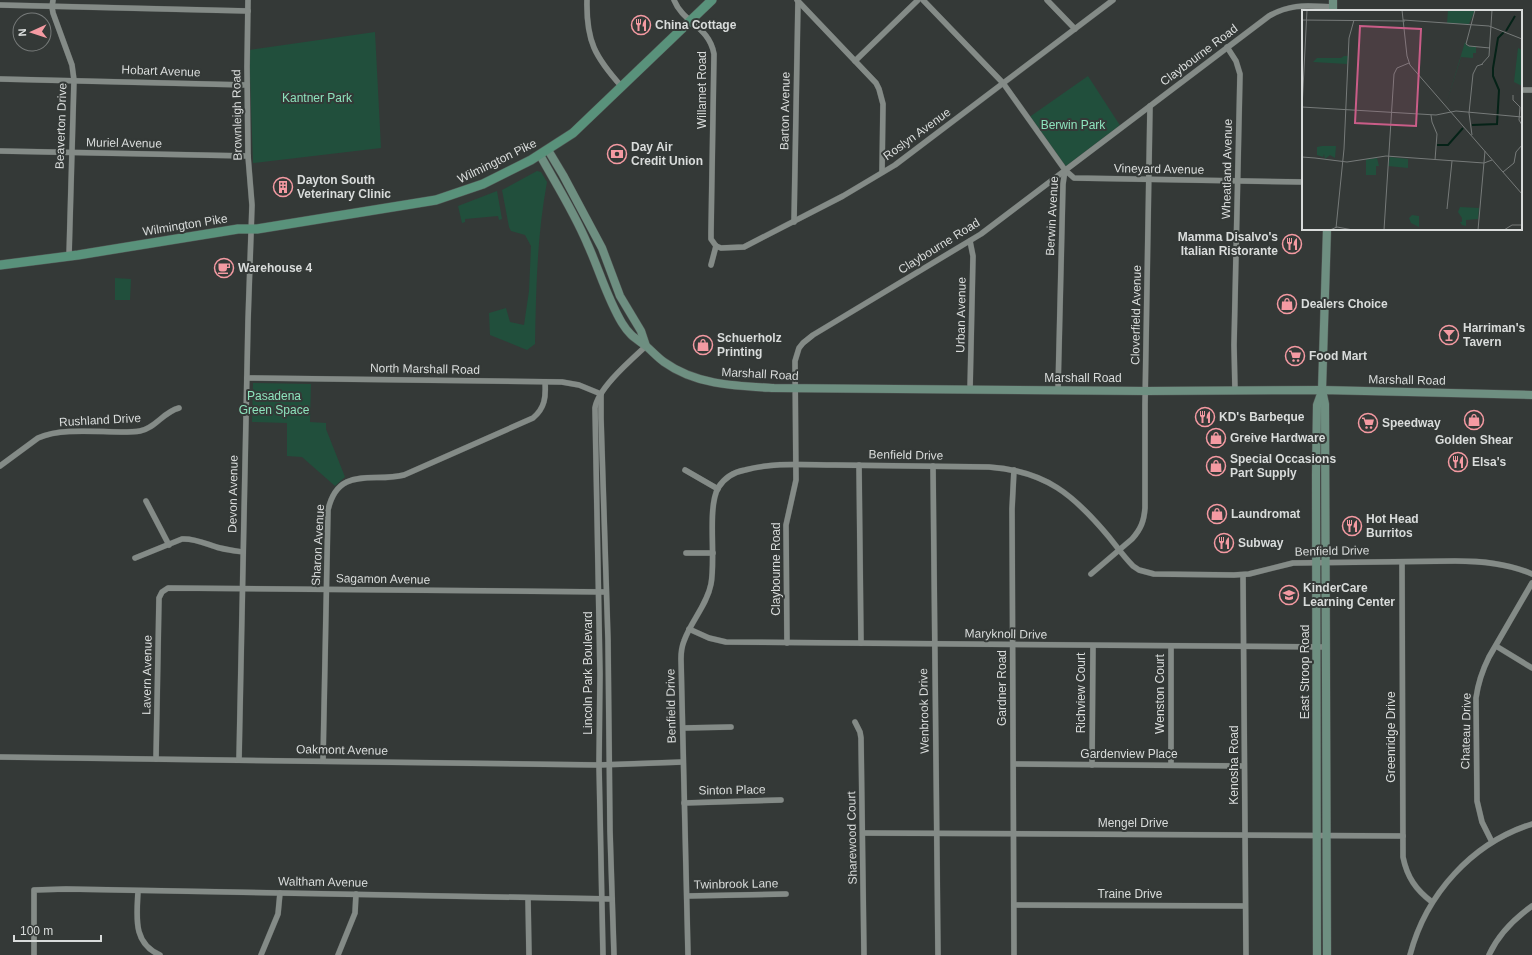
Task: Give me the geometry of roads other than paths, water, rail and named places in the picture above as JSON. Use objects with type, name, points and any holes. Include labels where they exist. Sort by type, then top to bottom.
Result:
[{"type":"main road","name":"Wilmington Pike","points":[[0,265],[70,256],[232,230],[284,225],[436,200],[483,184],[544,152],[573,132],[712,0]]},
{"type":"street","name":"Beaverton Drive","points":[[53,0],[52,7],[56,24],[72,65],[74,80],[70,256]]},
{"type":"street","name":"Brownleigh Road","points":[[248,0],[247,85],[248,156],[252,205],[251,229]]},
{"type":"street","points":[[587,0],[587,24],[592,46],[603,65],[622,87]]},
{"type":"street","name":"Willamet Road","points":[[674,0],[679,10],[708,37],[713,47],[711,239],[716,246]]},
{"type":"street","points":[[855,61],[918,0]]},
{"type":"street","name":"Berwin Avenue","points":[[923,0],[1003,83],[1065,170],[1063,184],[1058,390]]},
{"type":"street","points":[[1047,0],[1075,29]]},
{"type":"street","name":"Roslyn Avenue","points":[[716,246],[720,248],[744,247],[842,196],[905,158],[1113,0]]},
{"type":"street","points":[[797,1],[876,83],[882,97],[883,104],[882,172]]},
{"type":"street","name":"Barton Avenue","points":[[794,222],[797,1]]},
{"type":"street","points":[[0,5],[248,11]]},
{"type":"street","name":"Claybourne Road","points":[[787,643],[786,525],[794,490],[796,464],[795,361],[798,351],[803,343],[846,315],[970,241],[1269,16],[1285,8],[1303,6],[1333,6]]},
{"type":"street","name":"Wheatland Avenue","points":[[1227,48],[1236,61],[1240,74],[1234,345],[1235,390]]},
{"type":"street","name":"Hobart Avenue","points":[[0,79],[247,85]]},
{"type":"street","name":"Cloverfield Avenue","points":[[1091,574],[1138,532],[1144,519],[1146,499],[1150,106]]},
{"type":"street","name":"Muriel Avenue","points":[[0,151],[248,156]]},
{"type":"street","name":"Marshall Road","points":[[544,152],[565,199],[587,241],[610,299],[622,324],[634,338],[646,346],[669,366],[701,380],[731,386],[795,388],[1146,391],[1322,390],[1532,395]]},
{"type":"street","name":"Marshall Road","points":[[544,152],[563,175],[602,248],[620,296],[641,331],[646,346]]},
{"type":"street","name":"Vineyard Avenue","points":[[1065,170],[1071,176],[1079,179],[1302,182]]},
{"type":"street","name":"Devon Avenue","points":[[239,760],[251,229]]},
{"type":"street","name":"East Stroop Road","points":[[1317,955],[1317,406],[1322,390],[1327,230]]},
{"type":"street","name":"Urban Avenue","points":[[970,241],[973,256],[970,390]]},
{"type":"street","points":[[710,265],[716,246]]},
{"type":"street","name":"Lincoln Park Boulevard","points":[[603,955],[599,765],[600,674],[594,421],[596,402],[601,394],[616,375],[646,346]]},
{"type":"street","name":"North Marshall Road","points":[[247,378],[570,383],[601,394]]},
{"type":"street","name":"Sharon Avenue","points":[[323,761],[328,510],[330,502],[338,488],[346,482],[357,478],[398,477],[404,475],[534,418],[543,406],[545,399],[545,382]]},
{"type":"street","name":"East Stroop Road","points":[[1322,390],[1326,404],[1325,562],[1327,955]]},
{"type":"street","name":"Lincoln Park Boulevard","points":[[601,394],[614,955]]},
{"type":"street","name":"Rushland Drive","points":[[0,466],[38,438],[45,435],[70,432],[138,432],[151,427],[172,410],[179,408]]},
{"type":"street","name":"Benfield Drive","points":[[688,955],[681,658],[684,641],[689,629],[709,594],[714,553],[713,508],[718,489],[726,479],[738,472],[762,466],[796,464],[989,467],[1014,470],[1046,481],[1071,497],[1088,512],[1133,566],[1150,574],[1243,575],[1293,562],[1459,561],[1504,564],[1532,574]]},
{"type":"street","points":[[859,466],[861,644]]},
{"type":"street","name":"Wenbrook Drive","points":[[933,466],[938,955]]},
{"type":"street","points":[[685,470],[718,489]]},
{"type":"street","name":"Gardner Road","points":[[1014,470],[1012,509],[1014,955]]},
{"type":"street","points":[[146,501],[169,545]]},
{"type":"street","points":[[135,558],[187,539],[243,552]]},
{"type":"street","points":[[686,553],[714,553]]},
{"type":"street","name":"Greenridge Drive","points":[[1402,562],[1403,857],[1408,877],[1417,889],[1432,902]]},
{"type":"street","name":"Kenosha Road","points":[[1243,575],[1246,955]]},
{"type":"street","name":"Chateau Drive","points":[[1492,842],[1482,822],[1477,801],[1476,698],[1484,668],[1532,583]]},
{"type":"street","name":"Sagamon Avenue","points":[[162,592],[168,588],[606,592]]},
{"type":"street","name":"Lavern Avenue","points":[[156,759],[159,598],[162,592]]},
{"type":"street","name":"Maryknoll Drive","points":[[689,629],[709,638],[726,642],[1326,647]]},
{"type":"street","name":"Richview Court","points":[[1092,646],[1092,764]]},
{"type":"street","name":"Wenston Court","points":[[1171,646],[1171,765]]},
{"type":"street","points":[[1496,646],[1532,668]]},
{"type":"street","name":"Sharewood Court","points":[[855,722],[862,738],[864,955]]},
{"type":"street","points":[[682,728],[731,727]]},
{"type":"street","name":"Oakmont Avenue","points":[[0,757],[599,765],[683,762]]},
{"type":"street","name":"Gardenview Place","points":[[1014,764],[1244,766]]},
{"type":"street","name":"Sinton Place","points":[[684,803],[781,800]]},
{"type":"street","points":[[1410,955],[1416,936],[1432,902],[1466,862],[1492,842],[1532,824]]},
{"type":"street","name":"Mengel Drive","points":[[863,833],[1402,836]]},
{"type":"street","name":"Waltham Avenue","points":[[34,955],[34,890],[138,890],[612,899]]},
{"type":"street","points":[[138,890],[137,920],[139,933],[145,945],[160,955]]},
{"type":"street","points":[[261,955],[278,914],[280,893]]},
{"type":"street","points":[[338,955],[355,913],[356,894]]},
{"type":"street","name":"Twinbrook Lane","points":[[687,896],[786,894]]},
{"type":"street","points":[[528,898],[529,955]]},
{"type":"street","name":"Traine Drive","points":[[1014,905],[1245,906]]},
{"type":"street","points":[[1489,955],[1505,930],[1521,914],[1532,906]]},
{"type":"place","name":"China Cottage","points":[[641,25]]},
{"type":"place","name":"Day Air Credit Union","points":[[617,154]]},
{"type":"place","name":"Dayton South Veterinary Clinic","points":[[283,187]]},
{"type":"place","name":"Mamma Disalvo's Italian Ristorante","points":[[1292,244]]},
{"type":"place","name":"Warehouse 4","points":[[224,268]]},
{"type":"place","name":"Dealers Choice","points":[[1287,304]]},
{"type":"place","name":"Harriman's Tavern","points":[[1449,335]]},
{"type":"place","name":"Schuerholz Printing","points":[[703,345]]},
{"type":"place","name":"Food Mart","points":[[1295,356]]},
{"type":"place","name":"KD's Barbeque","points":[[1205,417]]},
{"type":"place","name":"Golden Shear","points":[[1474,420]]},
{"type":"place","name":"Speedway","points":[[1368,423]]},
{"type":"place","name":"Greive Hardware","points":[[1216,438]]},
{"type":"place","name":"Elsa's","points":[[1458,462]]},
{"type":"place","name":"Special Occasions Part Supply","points":[[1216,466]]},
{"type":"place","name":"Laundromat","points":[[1217,514]]},
{"type":"place","name":"Hot Head Burritos","points":[[1352,526]]},
{"type":"place","name":"Subway","points":[[1224,543]]},
{"type":"place","name":"KinderCare Learning Center","points":[[1289,595]]},
{"type":"park label","name":"Kantner Park","points":[[317,98]]},
{"type":"park label","name":"Berwin Park","points":[[1073,125]]},
{"type":"park label","name":"Pasadena Green Space","points":[[274,403]]}]
